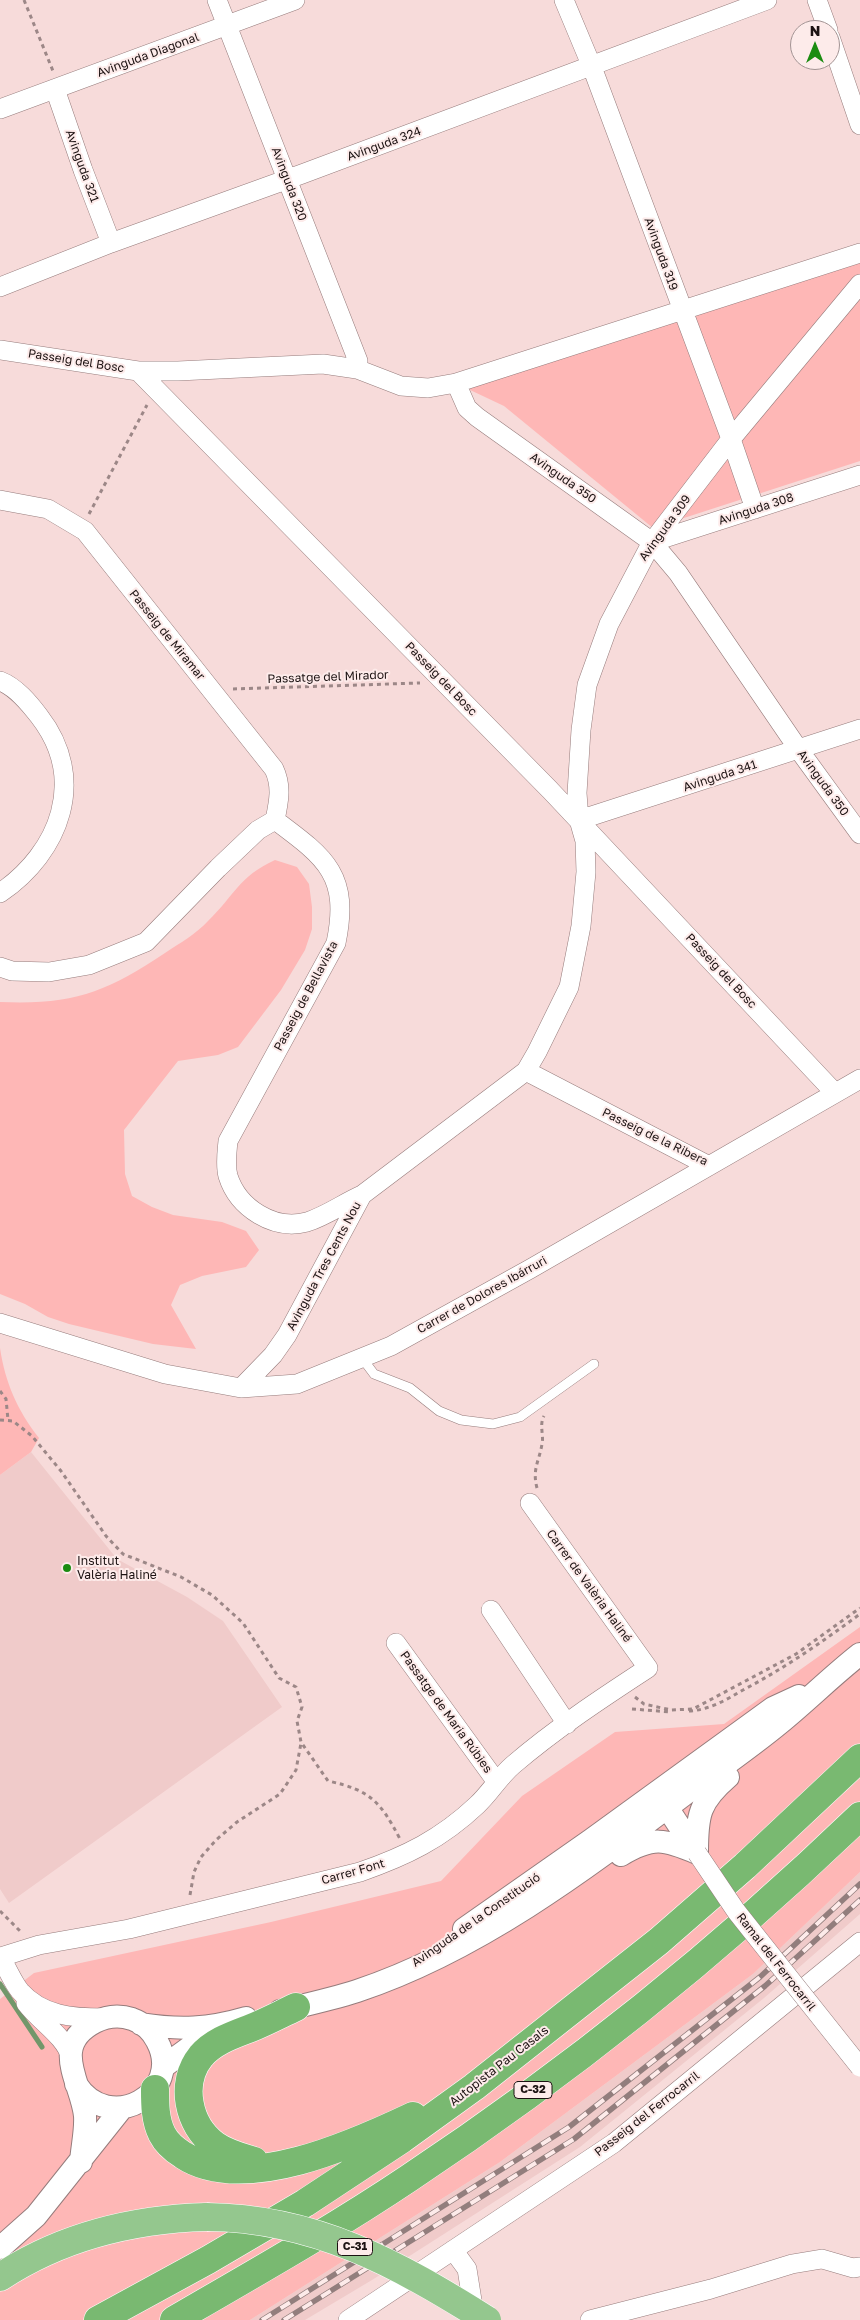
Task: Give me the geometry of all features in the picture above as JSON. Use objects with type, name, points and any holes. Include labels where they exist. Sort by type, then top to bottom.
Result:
[{"type":"highway","name":"Autopista Pau Casals","points":[[98,2320],[208,2260],[305,2203],[402,2139],[474,2087],[659,1941],[745,1866],[860,1758]]},
{"type":"highway","name":"C-32","points":[[174,2320],[291,2253],[409,2178],[558,2073],[646,2005],[732,1933],[813,1862],[860,1816]]},
{"type":"highway","points":[[275,2166],[243,2158],[223,2150],[207,2137],[195,2123],[190,2107],[190,2079],[201,2056],[217,2042],[296,2007]]},
{"type":"highway","points":[[159,2078],[155,2113],[162,2134],[175,2150],[193,2162],[232,2169],[275,2166],[301,2160],[354,2142],[474,2087]]},
{"type":"highway","name":"C-31","points":[[0,2277],[42,2254],[114,2228],[161,2219],[207,2217],[268,2222],[309,2231],[347,2244],[405,2271],[487,2320]]},
{"type":"street","name":"Avinguda 320","points":[[217,0],[358,361],[357,369]]},
{"type":"street","name":"Avinguda Diagonal","points":[[0,109],[295,0]]},
{"type":"street","name":"Avinguda 319","points":[[564,0],[592,67],[731,439],[755,509]]},
{"type":"street","name":"Avinguda 324","points":[[0,287],[112,243],[592,67],[767,0]]},
{"type":"street","points":[[817,0],[824,20]]},
{"type":"street","points":[[840,67],[860,126]]},
{"type":"street","name":"Avinguda 321","points":[[56,89],[83,170],[112,243]]},
{"type":"street","points":[[138,371],[178,371],[323,364],[357,369],[401,386],[428,388],[456,383],[681,309],[860,253]]},
{"type":"street","name":"Avinguda 309","points":[[578,820],[577,773],[587,685],[609,624],[652,542],[731,439],[860,284]]},
{"type":"street","name":"Passeig del Bosc","points":[[0,350],[138,371],[445,682],[835,1093]]},
{"type":"street","name":"Avinguda 350","points":[[456,383],[468,408],[477,417],[652,542],[678,574],[799,750],[860,834]]},
{"type":"street","name":"Avinguda 308","points":[[652,542],[860,475]]},
{"type":"street","name":"Passeig de Miramar","points":[[0,500],[48,509],[81,528],[274,769],[280,781],[279,801],[275,820]]},
{"type":"street","points":[[0,680],[29,703],[51,730],[64,772],[63,808],[52,837],[35,864],[14,884],[0,893]]},
{"type":"street","name":"Avinguda 341","points":[[578,820],[860,729]]},
{"type":"street","points":[[0,967],[12,972],[49,972],[89,965],[146,942],[258,830],[275,820]]},
{"type":"street","name":"Passeig de Bellavista","points":[[275,820],[321,857],[334,877],[341,903],[341,919],[336,943],[228,1141],[226,1158],[228,1176],[236,1192],[249,1208],[270,1221],[287,1225],[306,1222],[319,1217],[362,1195]]},
{"type":"street","name":"Avinguda Tres Cents Nou","points":[[241,1388],[273,1355],[287,1335],[362,1195],[526,1071],[569,987],[581,926],[586,872],[585,841],[578,820]]},
{"type":"street","name":"Passeig de la Ribera","points":[[526,1071],[709,1166],[860,1079]]},
{"type":"street","name":"Carrer de Dolores Ibárruri","points":[[241,1388],[297,1384],[391,1346],[709,1166]]},
{"type":"street","points":[[0,1324],[165,1374],[241,1388]]},
{"type":"street","name":"Carrer de Valèria Haliné","points":[[530,1503],[648,1668]]},
{"type":"street","points":[[491,1610],[567,1724]]},
{"type":"street","name":"Passatge de Maria Rúbies","points":[[396,1643],[496,1781]]},
{"type":"street","name":"Avinguda de la Constitució","points":[[219,2027],[357,1991],[443,1954],[526,1896],[663,1812],[780,1723],[822,1684],[860,1654]]},
{"type":"street","name":"Carrer Font","points":[[0,1957],[39,1945],[129,1929],[360,1872],[407,1854],[434,1840],[479,1804],[496,1781],[536,1746],[648,1668]]},
{"type":"street","name":"Avinguda de la Constitució","points":[[526,1896],[591,1840],[773,1708],[822,1684]]},
{"type":"street","points":[[697,1853],[697,1823],[704,1801],[764,1743],[780,1723]]},
{"type":"street","points":[[663,1812],[670,1812],[697,1853]]},
{"type":"street","points":[[526,1896],[568,1888],[630,1850],[652,1841],[671,1842],[697,1853]]},
{"type":"street","name":"Ramal del Ferrocarril","points":[[697,1853],[736,1911],[860,2067]]},
{"type":"street","name":"Passeig del Ferrocarril","points":[[348,2320],[614,2143],[860,1942]]},
{"type":"street","points":[[0,1957],[36,2016],[68,2048],[72,2071],[85,2116],[81,2162]]},
{"type":"street","points":[[21,1991],[39,2007],[69,2016],[123,2017],[141,2024],[168,2028],[219,2027]]},
{"type":"street","points":[[71,2057],[80,2035],[93,2023],[104,2018]]},
{"type":"street","points":[[141,2024],[150,2031],[159,2044],[159,2078]]},
{"type":"street","points":[[76,2084],[84,2095],[108,2108],[122,2108],[140,2102],[159,2078],[219,2027]]},
{"type":"street","points":[[0,2248],[36,2216],[81,2162],[122,2108]]},
{"type":"street","points":[[454,2250],[467,2270],[476,2320]]},
{"type":"street","points":[[590,2320],[692,2294],[792,2264],[822,2259],[856,2271]]},
{"type":"lane","points":[[362,1358],[374,1374],[384,1380],[410,1388],[439,1411],[462,1420],[493,1424],[520,1418],[594,1364]]},
{"type":"path","points":[[24,0],[54,74],[56,89]]},
{"type":"path","points":[[81,528],[156,389]]},
{"type":"path","name":"Passatge del Mirador","points":[[211,690],[445,682]]},
{"type":"path","points":[[0,1390],[6,1399],[8,1420]]},
{"type":"path","points":[[530,1503],[538,1493],[535,1468],[542,1444],[542,1421],[548,1409]]},
{"type":"path","points":[[0,1420],[13,1421],[32,1436],[61,1471],[106,1536],[123,1554],[181,1577],[212,1595],[243,1623],[279,1678],[296,1688],[302,1707],[297,1721],[301,1742],[296,1770],[280,1794],[237,1822],[200,1857],[194,1872],[190,1914]]},
{"type":"path","points":[[620,1686],[644,1704],[671,1710],[693,1709],[796,1654],[860,1608]]},
{"type":"path","points":[[632,1709],[695,1711],[723,1702],[804,1655],[860,1614]]},
{"type":"path","points":[[301,1742],[328,1781],[354,1786],[376,1800],[407,1854]]},
{"type":"path","points":[[0,1912],[20,1930]]},
{"type":"shaded area","points":[[860,259],[860,461],[653,528],[504,406],[468,389]]},
{"type":"shaded area","points":[[275,860],[297,867],[309,884],[312,929],[305,950],[281,990],[238,1047],[218,1055],[178,1061],[124,1130],[125,1174],[132,1196],[152,1207],[173,1215],[222,1222],[246,1231],[259,1250],[246,1267],[202,1276],[180,1285],[171,1305],[196,1349],[153,1344],[69,1324],[48,1317],[25,1304],[0,1294],[0,1002],[48,1001],[68,998],[87,994],[124,978],[193,934],[217,912],[245,880],[263,866]]},
{"type":"shaded area","points":[[0,1348],[5,1372],[13,1395],[24,1417],[39,1438],[31,1452],[0,1475]]},
{"type":"shaded area","points":[[31,1452],[117,1559],[187,1597],[223,1621],[282,1707],[9,1903],[0,1889],[0,1475]]},
{"type":"shaded area","points":[[860,1627],[860,1872],[753,1974],[500,2162],[250,2320],[0,2320],[0,1999],[34,1973],[271,1922],[441,1881],[522,1796],[615,1732],[724,1724]]},
{"type":"shaded area","points":[[860,1872],[860,1914],[764,1998],[580,2147],[372,2280],[305,2320],[250,2320],[500,2162],[753,1974]]},
{"type":"waterway","points":[[0,1984],[42,2047]]},
{"type":"railway","points":[[262,2320],[569,2127],[760,1977],[860,1884]]},
{"type":"railway","points":[[284,2320],[574,2139],[765,1986],[860,1900]]},
{"type":"place","name":"Institut Valèria Haliné","points":[[67,1568]]}]
